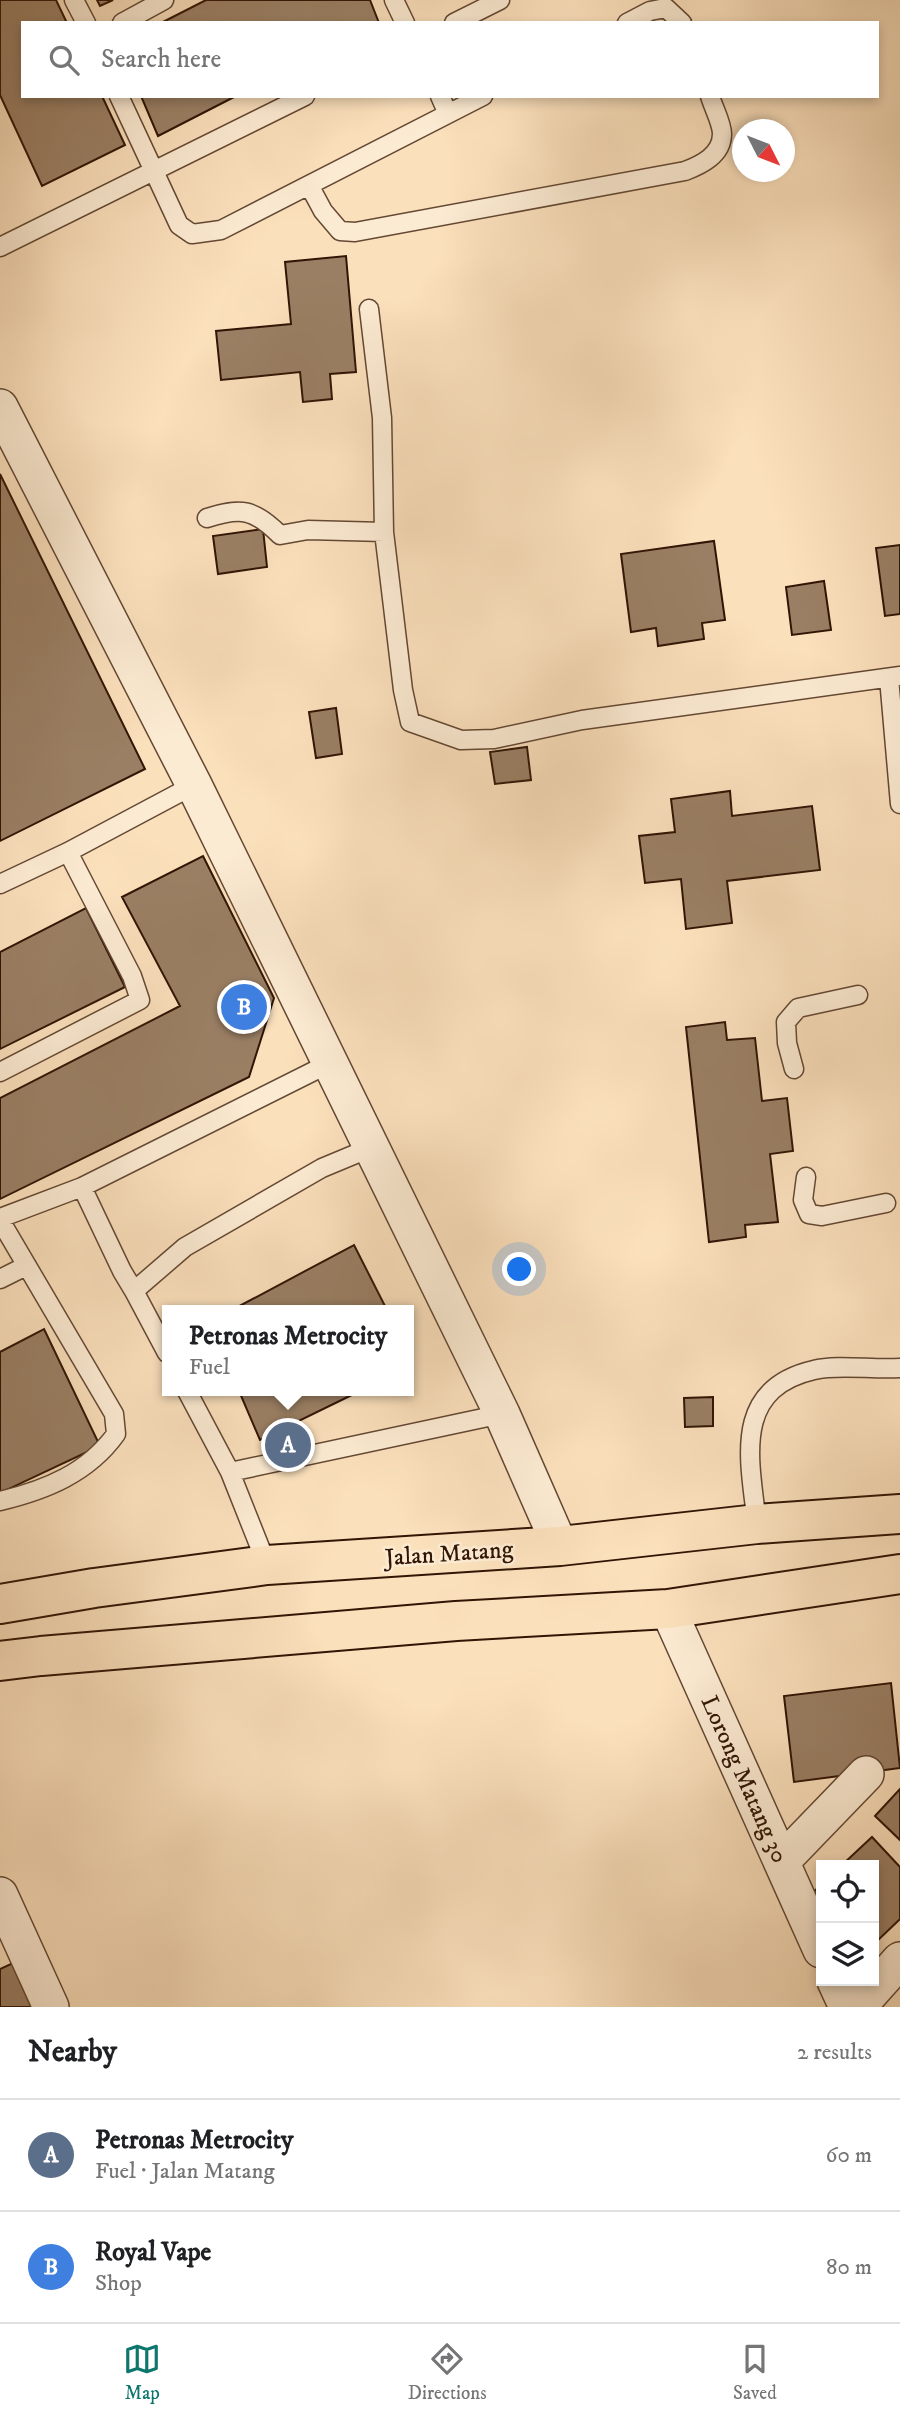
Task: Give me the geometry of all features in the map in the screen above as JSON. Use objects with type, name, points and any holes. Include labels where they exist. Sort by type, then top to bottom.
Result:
[{"type":"main road","name":"Jalan Matang","points":[[0,1604],[94,1588],[268,1565],[560,1546],[757,1524],[900,1514]]},
{"type":"main road","points":[[0,1661],[456,1621],[668,1609],[900,1574]]},
{"type":"street","points":[[0,407],[194,785],[502,1414],[560,1546]]},
{"type":"street","name":"Lorong Matang 30","points":[[668,1609],[816,1939]]},
{"type":"street","points":[[782,1861],[866,1774]]},
{"type":"street","points":[[0,1895],[51,2007]]},
{"type":"street","points":[[858,2007],[900,1960]]},
{"type":"street","points":[[837,1986],[846,2007]]},
{"type":"lane","points":[[74,0],[85,21]]},
{"type":"lane","points":[[126,21],[164,0]]},
{"type":"lane","points":[[394,0],[404,21]]},
{"type":"lane","points":[[458,21],[500,0]]},
{"type":"lane","points":[[631,21],[662,4],[680,21]]},
{"type":"lane","points":[[120,98],[179,225],[192,234],[221,230],[479,98]]},
{"type":"lane","points":[[1,243],[153,172],[301,98]]},
{"type":"lane","points":[[441,98],[448,114]]},
{"type":"lane","points":[[309,185],[323,211],[340,231],[355,232],[685,172],[703,165],[715,154],[722,134],[711,98]]},
{"type":"lane","points":[[369,309],[382,418],[384,532],[403,690],[410,722],[461,740],[494,739],[582,720],[895,677],[900,804]]},
{"type":"lane","points":[[207,518],[232,510],[245,512],[265,520],[280,535],[308,530],[384,532]]},
{"type":"lane","points":[[0,884],[68,852],[194,785]]},
{"type":"lane","points":[[0,1072],[140,1000],[132,976],[68,852]]},
{"type":"lane","points":[[794,1069],[787,1043],[786,1022],[798,1008],[858,995]]},
{"type":"lane","points":[[0,1502],[24,1496],[66,1479],[102,1453],[116,1434],[114,1414],[0,1219],[82,1187],[330,1063]]},
{"type":"lane","points":[[134,1291],[184,1247],[322,1168],[370,1148]]},
{"type":"lane","points":[[806,1177],[803,1200],[809,1214],[822,1216],[886,1203]]},
{"type":"lane","points":[[82,1187],[121,1270],[162,1344]]},
{"type":"lane","points":[[0,1279],[26,1266]]},
{"type":"lane","points":[[757,1524],[749,1438],[754,1416],[776,1384],[815,1369],[900,1368]]},
{"type":"lane","points":[[190,1396],[230,1472],[268,1565]]},
{"type":"lane","points":[[230,1472],[502,1414]]},
{"type":"building","points":[[0,0],[56,0],[66,21],[21,21],[21,98],[103,98],[125,145],[42,186],[0,95]]},
{"type":"building","points":[[97,0],[113,0],[100,6]]},
{"type":"building","points":[[206,0],[370,0],[378,21],[165,21]]},
{"type":"building","points":[[142,98],[232,98],[158,136]]},
{"type":"building","points":[[346,256],[356,372],[330,374],[332,399],[303,402],[300,372],[221,380],[216,331],[291,324],[285,262]]},
{"type":"building","points":[[0,474],[145,769],[0,841]]},
{"type":"building","points":[[263,529],[267,567],[218,574],[213,536]]},
{"type":"building","points":[[714,541],[725,620],[702,623],[704,639],[658,646],[656,628],[631,632],[621,554]]},
{"type":"building","points":[[900,545],[900,614],[885,616],[876,548]]},
{"type":"building","points":[[824,581],[831,630],[792,635],[786,587]]},
{"type":"building","points":[[336,708],[342,754],[316,758],[309,712]]},
{"type":"building","points":[[527,747],[531,780],[495,784],[490,752]]},
{"type":"building","points":[[730,791],[732,816],[812,806],[820,870],[727,881],[732,923],[686,929],[681,879],[645,883],[639,836],[675,832],[671,799]]},
{"type":"building","points":[[203,856],[274,998],[249,1077],[0,1199],[0,1098],[180,1006],[122,897]]},
{"type":"building","points":[[86,908],[125,987],[0,1049],[0,952]]},
{"type":"building","points":[[725,1022],[727,1040],[755,1038],[762,1101],[787,1098],[793,1151],[770,1154],[778,1222],[745,1225],[746,1237],[709,1242],[686,1027]]},
{"type":"building","points":[[354,1245],[384,1305],[241,1305]]},
{"type":"building","points":[[44,1329],[100,1446],[0,1493],[0,1352]]},
{"type":"building","points":[[241,1396],[350,1396],[260,1440]]},
{"type":"building","points":[[713,1397],[713,1426],[685,1427],[684,1398]]},
{"type":"building","points":[[891,1683],[900,1768],[794,1782],[784,1696]]},
{"type":"building","points":[[900,1789],[900,1840],[875,1816]]},
{"type":"building","points":[[872,1837],[900,1867],[900,1919],[879,1939],[879,1860],[847,1860]]},
{"type":"building","points":[[13,1963],[33,2007],[0,2007],[0,1969]]},
{"type":"place","name":"Royal Vape","points":[[244,1007]]},
{"type":"place","name":"Petronas Metrocity","points":[[288,1445]]}]
